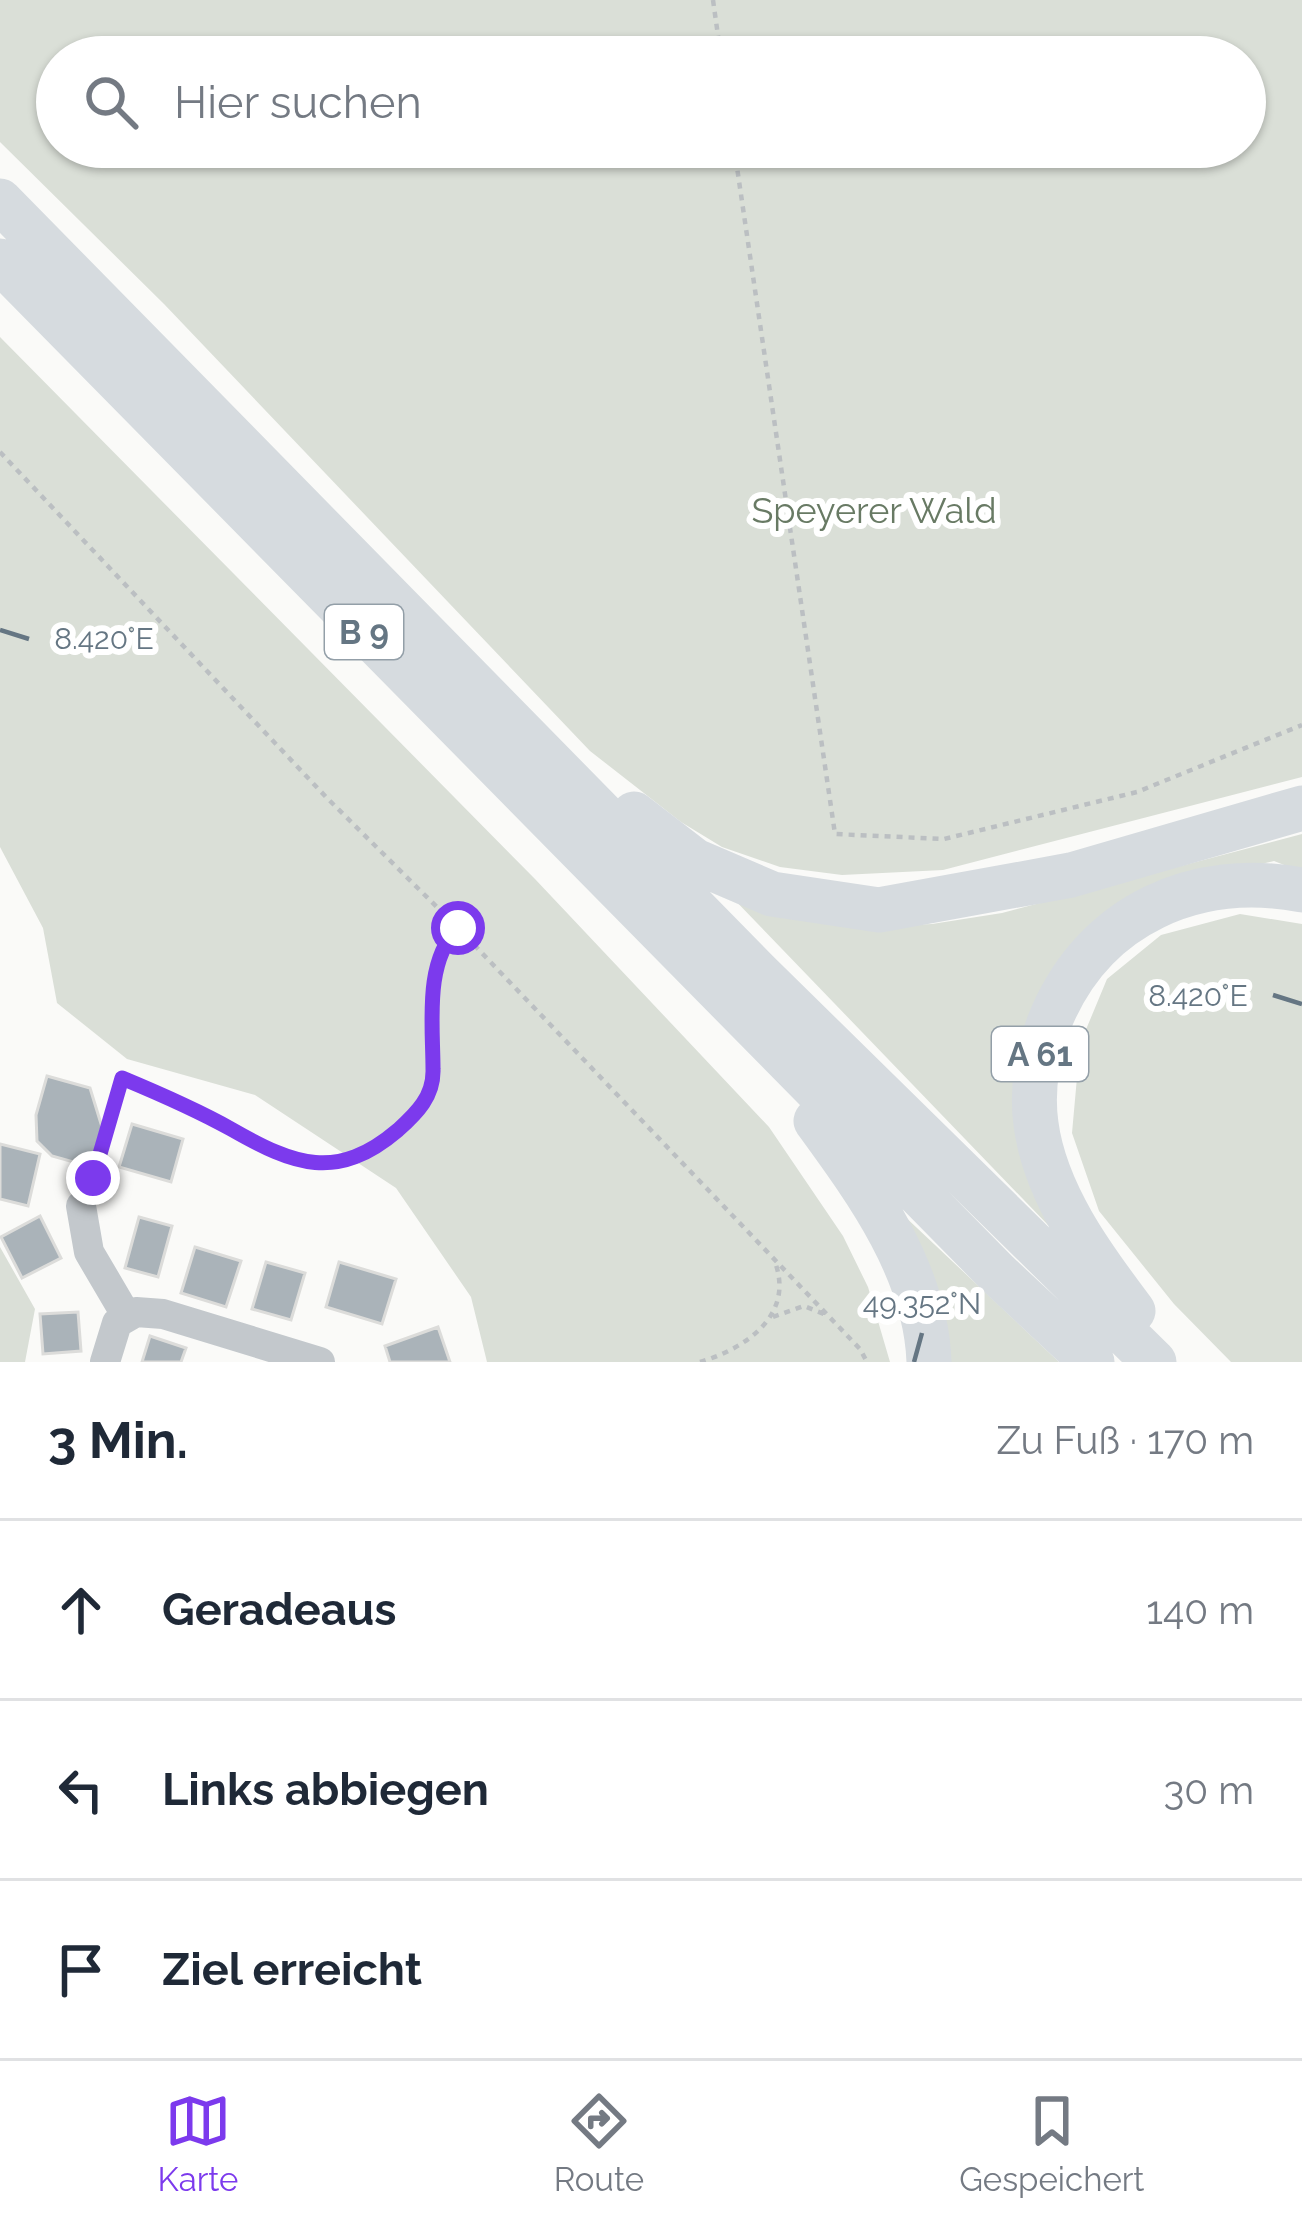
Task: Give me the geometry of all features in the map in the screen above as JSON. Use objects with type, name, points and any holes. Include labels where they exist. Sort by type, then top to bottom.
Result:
[{"type":"highway","name":"B 9","points":[[0,200],[757,972],[1154,1362]]},
{"type":"highway","name":"B 9","points":[[0,261],[998,1274],[1092,1362]]},
{"type":"highway","name":"B 9","points":[[505,714],[695,861],[772,894],[879,910],[1071,875],[1302,808]]},
{"type":"highway","name":"A 61","points":[[1170,1362],[1108,1279],[1047,1171],[1036,1124],[1042,1039],[1061,994],[1084,960],[1113,930],[1143,909],[1215,887],[1252,884],[1302,890]]},
{"type":"highway","points":[[729,1002],[828,1137],[898,1245],[918,1296],[929,1362]]},
{"type":"street","points":[[81,1207],[89,1252],[126,1315]]},
{"type":"street","points":[[105,1362],[117,1323],[126,1315],[163,1314],[320,1362]]},
{"type":"path","points":[[713,0],[718,36]]},
{"type":"path","points":[[737,168],[836,834],[944,839],[1137,792],[1302,725]]},
{"type":"path","points":[[0,452],[310,781],[458,928],[860,1349],[867,1362]]},
{"type":"path","points":[[81,1207],[122,1078],[255,1145],[320,1167],[365,1154],[392,1135],[423,1107],[429,1091],[434,1075],[430,1028],[442,944],[458,928]]},
{"type":"path","points":[[770,1319],[780,1298],[775,1260]]},
{"type":"path","points":[[700,1362],[744,1343],[770,1319],[804,1306],[829,1317]]},
{"type":"green space","name":"Speyerer Wald","points":[[0,0],[1302,0],[1302,777],[943,870],[842,875],[780,867],[722,847],[681,822],[590,751],[164,304],[0,142]]},
{"type":"green space","points":[[0,337],[535,879],[769,1127],[843,1236],[868,1287],[890,1362],[487,1362],[471,1297],[396,1188],[255,1095],[127,1059],[57,1003],[43,928],[0,847]]},
{"type":"green space","points":[[1302,834],[1302,872],[1274,861],[1161,887],[1050,983],[1048,1225],[728,893],[866,927],[932,924],[1002,913]]},
{"type":"green space","points":[[1240,914],[1302,924],[1302,1362],[1231,1362],[1174,1304],[1099,1211],[1072,1133],[1080,1044],[1107,979],[1161,935]]},
{"type":"green space","points":[[899,1211],[1059,1362],[942,1362]]},
{"type":"green space","points":[[0,1247],[35,1309],[25,1362],[0,1362]]},
{"type":"building","points":[[47,1076],[90,1088],[102,1127],[91,1167],[52,1156],[37,1141],[36,1115]]},
{"type":"building","points":[[132,1124],[183,1139],[171,1182],[119,1167]]},
{"type":"building","points":[[0,1144],[40,1154],[28,1206],[0,1199]]},
{"type":"building","points":[[40,1216],[61,1258],[22,1278],[1,1237]]},
{"type":"building","points":[[139,1217],[172,1226],[158,1277],[125,1268]]},
{"type":"building","points":[[195,1247],[241,1261],[226,1307],[181,1293]]},
{"type":"building","points":[[266,1262],[305,1273],[291,1320],[252,1309]]},
{"type":"building","points":[[339,1262],[396,1279],[382,1324],[326,1307]]},
{"type":"building","points":[[78,1312],[81,1351],[43,1354],[40,1314]]},
{"type":"building","points":[[438,1327],[450,1362],[390,1362],[385,1346]]},
{"type":"building","points":[[150,1336],[186,1348],[181,1362],[142,1362]]},
{"type":"route","points":[[93,1178],[122,1078],[288,1158],[320,1167],[365,1154],[423,1107],[434,1075],[430,1028],[442,944],[458,928]]}]
